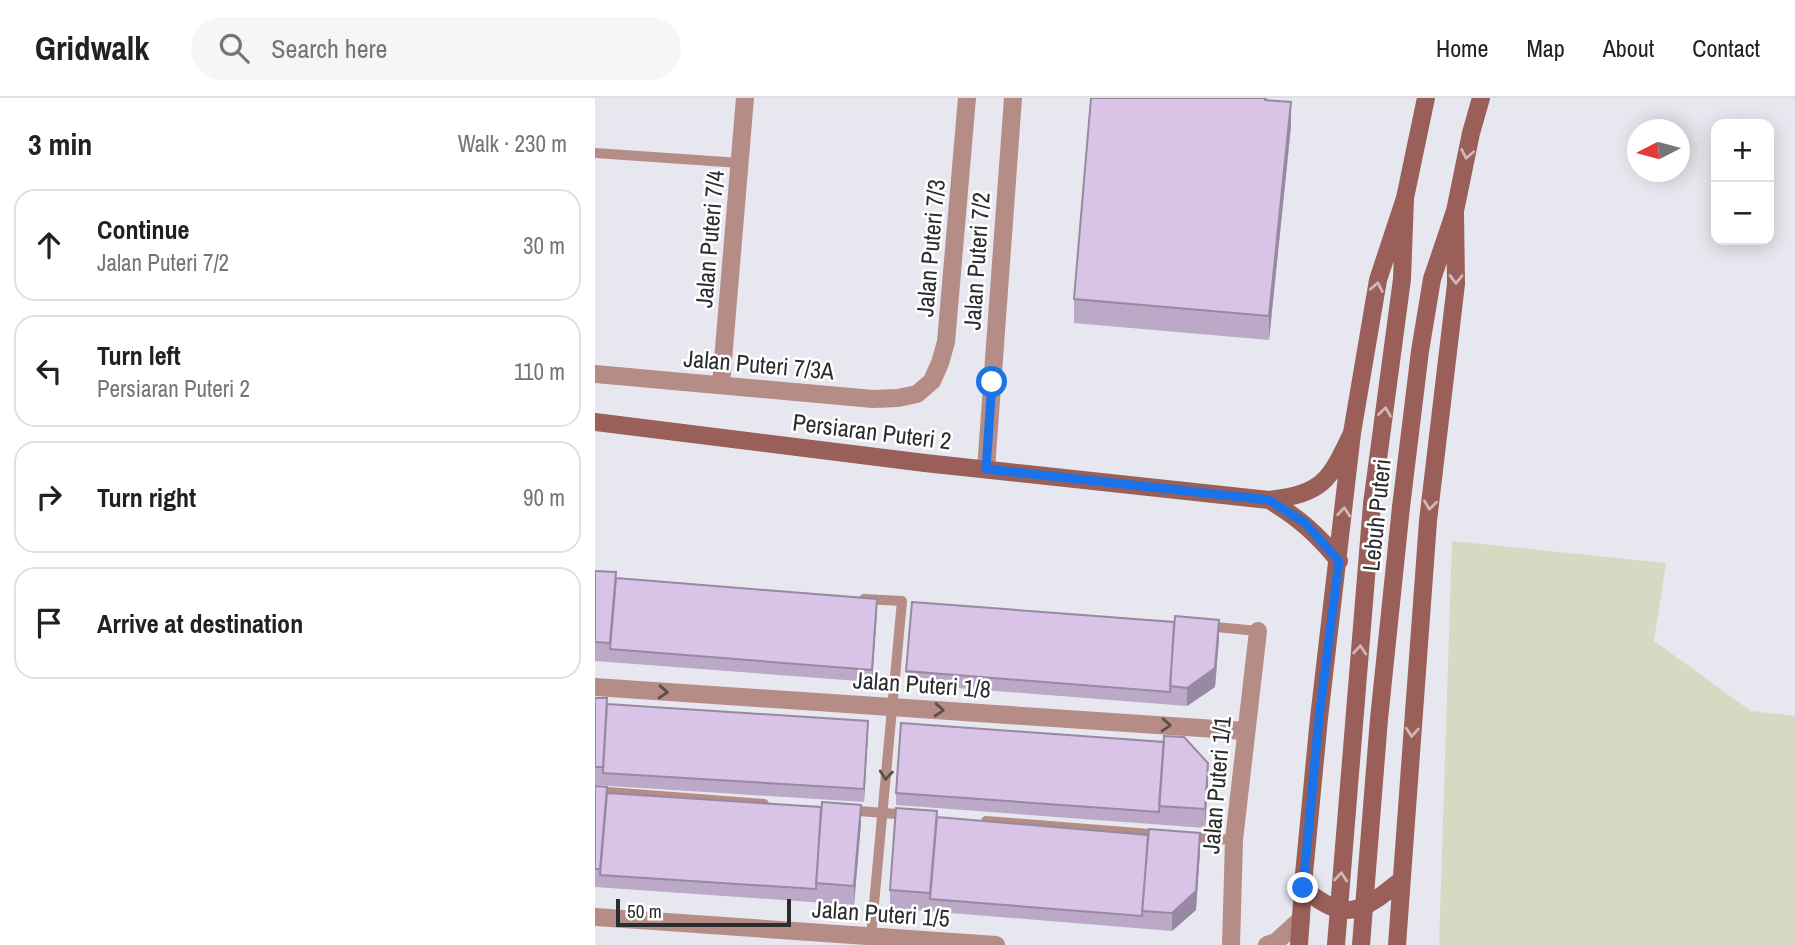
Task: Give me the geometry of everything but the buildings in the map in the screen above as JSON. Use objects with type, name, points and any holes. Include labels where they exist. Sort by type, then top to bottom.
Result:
[{"type":"main road","name":"Lebuh Puteri","points":[[1336,945],[1372,504],[1402,279],[1405,198],[1426,98]]},
{"type":"main road","name":"Lebuh Puteri","points":[[1360,945],[1401,506],[1420,351],[1432,279],[1455,211],[1481,98]]},
{"type":"main road","points":[[1299,945],[1319,718],[1352,433],[1378,280],[1405,198]]},
{"type":"main road","points":[[1397,945],[1428,521],[1457,284],[1455,211]]},
{"type":"main road","name":"Persiaran Puteri 2","points":[[595,422],[1269,500],[1309,492],[1320,484],[1333,472],[1352,433]]},
{"type":"main road","name":"Persiaran Puteri 2","points":[[1269,500],[1305,523],[1339,561]]},
{"type":"main road","points":[[1303,888],[1319,902],[1354,912],[1400,881]]},
{"type":"street","name":"Jalan Puteri 7/4","points":[[721,384],[745,98]]},
{"type":"street","name":"Jalan Puteri 7/3","points":[[917,394],[932,381],[946,342],[967,98]]},
{"type":"street","name":"Jalan Puteri 7/2","points":[[986,469],[1013,98]]},
{"type":"street","name":"Jalan Puteri 7/3A","points":[[595,374],[873,399],[917,394]]},
{"type":"street","name":"Jalan Puteri 1/1","points":[[1231,945],[1234,840],[1258,631]]},
{"type":"street","name":"Jalan Puteri 1/8","points":[[595,687],[1245,731]]},
{"type":"street","name":"Jalan Puteri 1/5","points":[[595,917],[996,945]]},
{"type":"street","points":[[1267,945],[1276,942],[1301,919]]},
{"type":"lane","points":[[595,153],[740,163]]},
{"type":"lane","points":[[846,597],[916,602]]},
{"type":"lane","points":[[871,936],[902,601]]},
{"type":"lane","points":[[1189,625],[1258,631]]},
{"type":"lane","points":[[595,790],[773,804]]},
{"type":"lane","points":[[828,809],[923,816]]},
{"type":"lane","points":[[977,820],[1234,840]]},
{"type":"green space","points":[[1452,541],[1666,563],[1654,641],[1751,711],[1795,716],[1795,945],[1439,945]]},
{"type":"route","points":[[992,382],[986,469],[1269,500],[1305,523],[1339,561],[1319,718],[1303,888]]}]
